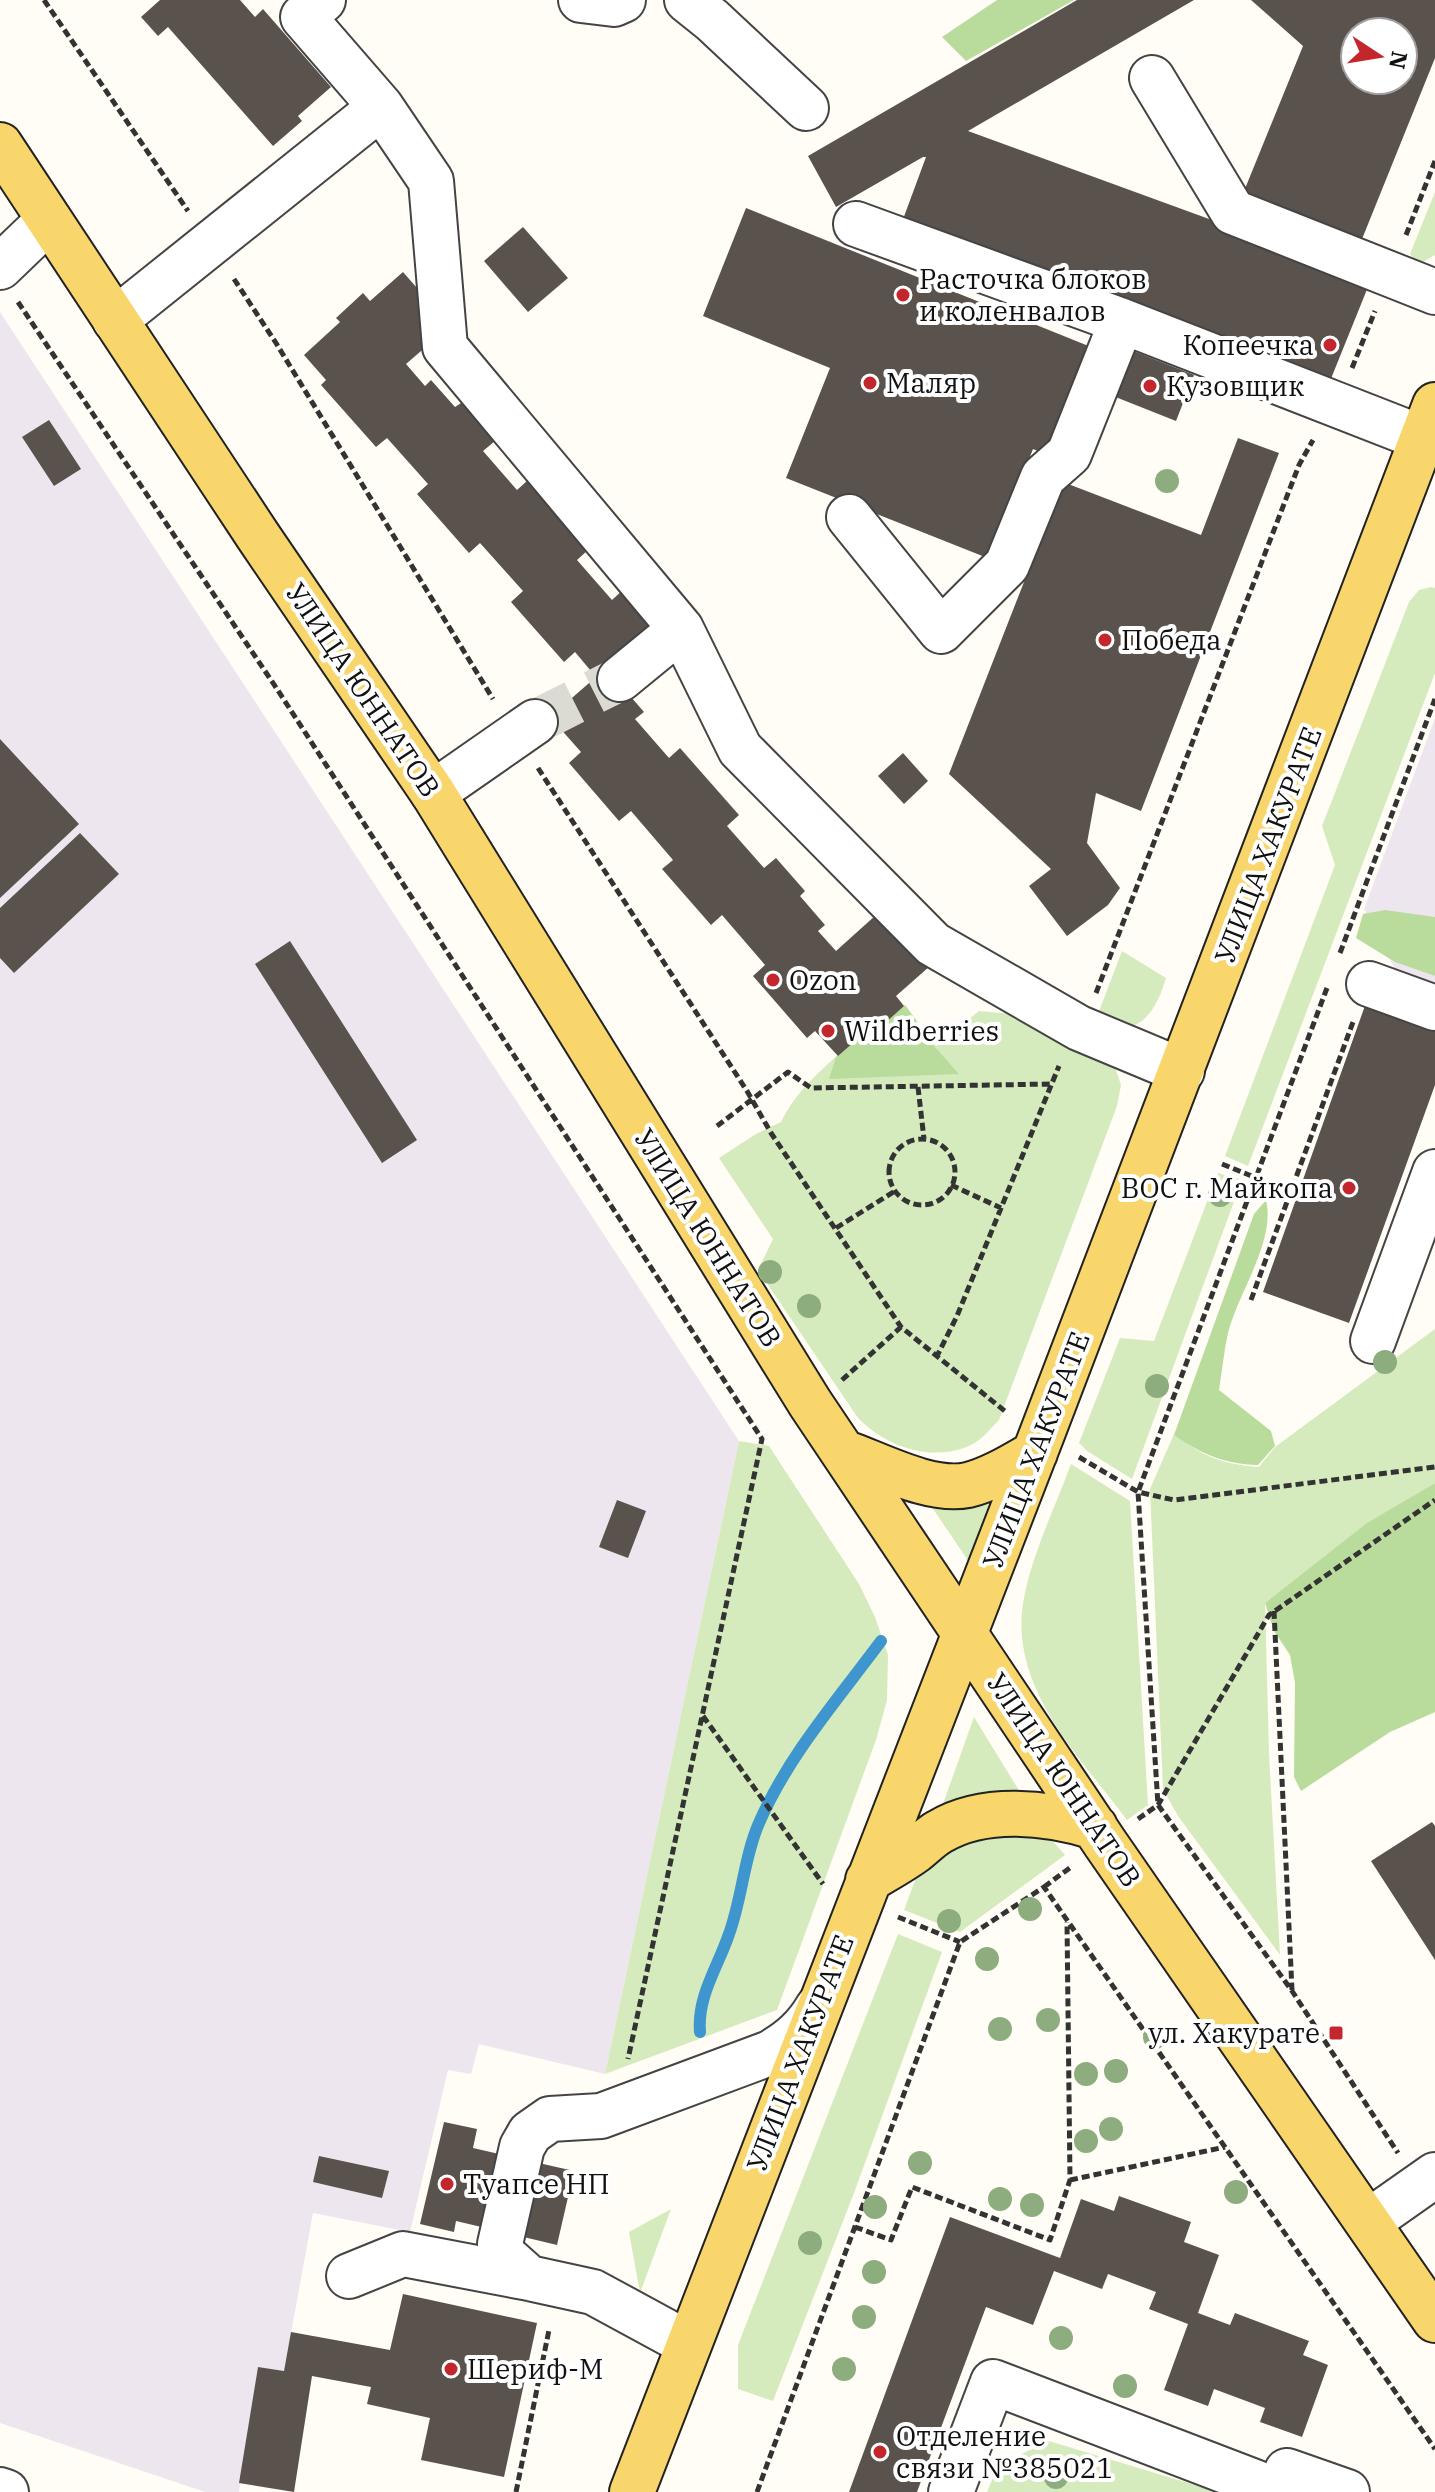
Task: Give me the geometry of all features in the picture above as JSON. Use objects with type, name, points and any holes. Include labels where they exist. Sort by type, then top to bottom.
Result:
[{"type":"main road","name":"УЛИЦА ЮННАТОВ","points":[[0,145],[433,793],[810,1403],[1095,1827],[1435,2320]]},
{"type":"main road","name":"УЛИЦА ХАКУРАТЕ","points":[[632,2492],[687,2343],[1182,1071],[1428,422]]},
{"type":"main road","points":[[843,1452],[923,1481],[965,1485],[989,1478],[1038,1444]]},
{"type":"main road","points":[[868,1880],[939,1832],[968,1821],[995,1815],[1025,1814],[1095,1827]]},
{"type":"street","points":[[323,0],[303,17],[381,107],[431,181],[445,347],[681,629],[740,749],[933,944],[1079,1028],[1182,1071]]},
{"type":"street","points":[[581,0],[614,4],[623,0]]},
{"type":"street","points":[[687,0],[806,108]]},
{"type":"street","points":[[1152,78],[1233,212],[1435,292]]},
{"type":"street","points":[[115,320],[381,107]]},
{"type":"street","points":[[9,284],[49,220]]},
{"type":"street","points":[[856,224],[1122,321],[1334,403],[1428,422]]},
{"type":"street","points":[[849,517],[941,631],[1007,565],[1043,477],[1069,454],[1122,321]]},
{"type":"street","points":[[620,679],[681,629]]},
{"type":"street","points":[[433,793],[525,729]]},
{"type":"street","points":[[1349,984],[1435,1008]]},
{"type":"street","points":[[1373,1341],[1435,1172]]},
{"type":"street","points":[[1419,1214],[1415,1240],[1435,1269]]},
{"type":"street","points":[[529,2278],[501,2253],[500,2244],[522,2147],[530,2133],[550,2119],[601,2116],[770,2053],[795,2037],[809,2023],[818,2007]]},
{"type":"street","points":[[1368,2222],[1427,2180]]},
{"type":"street","points":[[349,2276],[403,2254],[529,2278],[593,2292],[687,2343]]},
{"type":"street","points":[[951,2492],[993,2382],[1268,2487],[1287,2471],[1347,2492]]},
{"type":"street","points":[[0,2490],[6,2492]]},
{"type":"path","points":[[44,0],[276,343],[525,729],[771,1133],[901,1327],[1002,1409]]},
{"type":"path","points":[[936,1358],[957,1316],[1052,1084],[1119,935],[1299,465],[1346,381],[1435,161]]},
{"type":"path","points":[[9,284],[277,689],[762,1439],[628,2059]]},
{"type":"path","points":[[1340,953],[1435,699]]},
{"type":"path","points":[[1251,1300],[1361,997],[1349,984],[1256,1178],[1138,1492],[1158,1805],[1427,2180]]},
{"type":"path","points":[[717,1126],[788,1072],[811,1088],[1052,1084]]},
{"type":"path","points":[[918,1087],[924,1139]]},
{"type":"path","points":[[924,1139],[937,1143],[952,1159],[955,1170],[951,1185],[941,1198],[921,1204],[902,1198],[890,1181],[890,1161],[904,1143],[924,1139]]},
{"type":"path","points":[[1222,1164],[1291,1192]]},
{"type":"path","points":[[951,1185],[1001,1208]]},
{"type":"path","points":[[836,1228],[895,1191]]},
{"type":"path","points":[[810,1403],[836,1385],[901,1327]]},
{"type":"path","points":[[1038,1444],[1138,1492],[1174,1500],[1435,1467]]},
{"type":"path","points":[[1158,1805],[1269,1615],[1435,1500]]},
{"type":"path","points":[[1274,1611],[1292,1991]]},
{"type":"path","points":[[703,1716],[775,1815]]},
{"type":"path","points":[[757,2492],[960,1942],[1044,1887],[1435,2449]]},
{"type":"path","points":[[855,2227],[891,2240],[912,2187],[1050,2240],[1070,2180],[1067,1921]]},
{"type":"path","points":[[1070,2180],[1225,2147]]},
{"type":"path","points":[[516,2492],[549,2330]]},
{"type":"shaded area","points":[[0,312],[739,1441],[605,2074],[479,2044],[471,2074],[448,2070],[410,2232],[313,2213],[284,2371],[258,2367],[239,2492],[205,2492],[0,2423]]},
{"type":"shaded area","points":[[1435,718],[1435,995],[1402,983],[1364,909]]},
{"type":"green space","points":[[997,0],[1074,0],[966,61],[942,37]]},
{"type":"green space","points":[[1435,192],[1435,255],[1418,265],[1410,254]]},
{"type":"green space","points":[[1435,588],[1435,673],[1248,1166],[1225,1156],[1335,865],[1322,826],[1409,602],[1419,590]]},
{"type":"green space","points":[[1385,910],[1435,917],[1435,976],[1395,962],[1356,938],[1363,914]]},
{"type":"green space","points":[[1122,951],[1166,978],[1146,1018],[1130,1027],[1121,1028],[1096,1019]]},
{"type":"green space","points":[[905,1005],[936,1046],[979,1011],[1023,1015],[1104,1054],[1115,1067],[1121,1085],[1117,1106],[999,1420],[975,1443],[950,1452],[921,1451],[893,1443],[858,1418],[758,1270],[773,1239],[719,1158],[781,1122],[798,1095],[820,1071],[870,1027],[877,1031]]},
{"type":"green space","points":[[905,1005],[934,1046],[959,1074],[829,1079],[836,1057],[870,1027],[874,1031]]},
{"type":"green space","points":[[1218,1173],[1242,1180],[1132,1479],[1079,1443],[1120,1338],[1154,1341]]},
{"type":"green space","points":[[1266,1200],[1266,1232],[1228,1333],[1219,1390],[1271,1431],[1275,1446],[1258,1465],[1213,1457],[1174,1435],[1254,1214]]},
{"type":"green space","points":[[1435,1329],[1435,1483],[1368,1523],[1265,1603],[1269,1754],[1280,1955],[1178,1816],[1163,1789],[1150,1489],[1174,1434],[1214,1458],[1259,1467],[1275,1447]]},
{"type":"green space","points":[[739,1441],[769,1446],[859,1584],[888,1655],[887,1700],[876,1740],[777,2010],[605,2074]]},
{"type":"green space","points":[[1071,1464],[1130,1501],[1148,1805],[1127,1820],[1053,1721],[1027,1665],[1022,1635],[1023,1604],[1031,1569]]},
{"type":"green space","points":[[1435,1483],[1435,1712],[1390,1732],[1301,1791],[1294,1777],[1295,1683],[1290,1655],[1274,1631],[1265,1603],[1367,1523]]},
{"type":"green space","points":[[1002,1487],[969,1562],[925,1497]]},
{"type":"green space","points":[[974,1717],[1023,1797],[939,1815]]},
{"type":"green space","points":[[966,1832],[1048,1836],[1065,1855],[960,1932],[904,1910],[922,1862]]},
{"type":"green space","points":[[898,1934],[942,1952],[854,2193],[773,2401],[738,2389],[738,2345]]},
{"type":"green space","points":[[671,2209],[640,2293],[629,2232]]},
{"type":"green space","points":[[1049,2441],[1218,2492],[987,2492],[998,2465]]},
{"type":"building","points":[[160,0],[240,0],[255,17],[263,9],[331,87],[298,116],[302,121],[273,146],[168,27],[158,36],[141,17]]},
{"type":"building","points":[[1077,0],[1194,0],[968,131],[1231,227],[1370,282],[1328,386],[902,222],[926,157],[836,207],[808,156]]},
{"type":"building","points":[[1251,0],[1435,0],[1435,58],[1358,249],[1240,201],[1303,46]]},
{"type":"building","points":[[746,208],[1091,347],[1047,455],[1033,449],[990,559],[786,478],[830,368],[703,316]]},
{"type":"building","points":[[523,227],[568,278],[528,312],[484,261]]},
{"type":"building","points":[[403,272],[424,296],[417,302],[443,332],[406,364],[425,386],[431,380],[455,407],[461,403],[495,441],[483,451],[517,490],[527,481],[588,550],[577,560],[612,600],[624,589],[655,624],[605,667],[644,712],[635,719],[669,758],[680,748],[739,815],[727,826],[764,868],[776,858],[805,891],[800,896],[825,925],[818,931],[836,951],[876,915],[903,946],[909,941],[930,966],[896,996],[904,1006],[875,1032],[871,1027],[838,1056],[815,1031],[807,1038],[753,976],[765,965],[722,915],[711,925],[662,869],[673,860],[631,811],[619,821],[569,763],[581,752],[550,717],[596,677],[575,652],[564,662],[511,602],[523,591],[480,543],[469,553],[417,494],[428,484],[387,438],[376,447],[321,385],[326,380],[304,355],[340,322],[336,318],[363,293],[370,301]]},
{"type":"building","points":[[1131,350],[1194,375],[1176,421],[1113,396]]},
{"type":"building","points":[[49,420],[81,469],[54,486],[22,437]]},
{"type":"building","points":[[1238,438],[1279,453],[1141,811],[1096,793],[1087,843],[1120,888],[1108,905],[1067,936],[1029,886],[1051,869],[949,774],[1063,482],[1201,535]]},
{"type":"building","points":[[0,739],[79,824],[0,898]]},
{"type":"building","points":[[903,753],[928,781],[904,804],[878,776]]},
{"type":"building","points":[[80,833],[119,874],[14,973],[0,958],[0,908]]},
{"type":"building","points":[[290,941],[417,1140],[382,1163],[255,964]]},
{"type":"building","name":"ВОС г. Майкопа","points":[[1367,1000],[1435,1025],[1435,1085],[1349,1323],[1263,1292]]},
{"type":"building","points":[[617,1500],[646,1511],[628,1558],[599,1547]]},
{"type":"building","points":[[1432,1822],[1435,1826],[1435,1960],[1371,1861]]},
{"type":"building","points":[[444,2122],[477,2129],[473,2148],[574,2171],[557,2245],[456,2221],[454,2232],[420,2224]]},
{"type":"building","points":[[319,2156],[389,2171],[382,2198],[313,2182]]},
{"type":"building","points":[[1119,2196],[1191,2222],[1184,2242],[1219,2255],[1198,2313],[1230,2325],[1235,2313],[1309,2341],[1303,2355],[1328,2365],[1302,2437],[1260,2422],[1265,2408],[1214,2389],[1208,2406],[1164,2390],[1188,2324],[1149,2309],[1156,2292],[1108,2274],[1102,2289],[1054,2271],[1033,2325],[986,2307],[917,2492],[849,2492],[950,2217],[1060,2258],[1081,2199],[1114,2211]]},
{"type":"building","name":"Шериф-М","points":[[403,2294],[537,2323],[504,2477],[421,2460],[430,2418],[367,2404],[371,2387],[312,2376],[294,2492],[239,2483],[258,2367],[284,2371],[291,2332],[390,2350]]},
{"type":"waterway","points":[[700,2032],[705,1994],[733,1921],[759,1823],[799,1751],[881,1641]]},
{"type":"tunnel","points":[[535,722],[620,679]]},
{"type":"place","name":"Расточка блоков и коленвалов","points":[[903,295]]},
{"type":"place","name":"Копеечка","points":[[1330,345]]},
{"type":"place","name":"Маляр","points":[[870,383]]},
{"type":"place","name":"Кузовщик","points":[[1150,386]]},
{"type":"place","name":"Победа","points":[[1105,640]]},
{"type":"place","name":"Ozon","points":[[773,980]]},
{"type":"place","name":"Wildberries","points":[[828,1031]]},
{"type":"place","name":"ВОС г. Майкопа","points":[[1349,1188]]},
{"type":"place","name":"ул. Хакурате","points":[[1336,2033]]},
{"type":"place","name":"Туапсе НП","points":[[447,2184]]},
{"type":"place","name":"Шериф-М","points":[[451,2369]]},
{"type":"place","name":"Отделение связи №385021","points":[[880,2452]]}]
